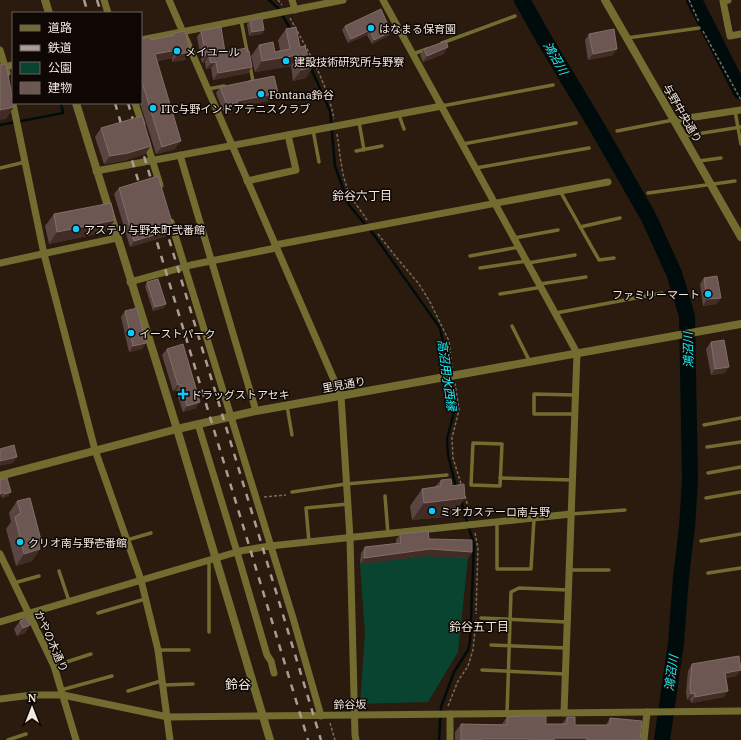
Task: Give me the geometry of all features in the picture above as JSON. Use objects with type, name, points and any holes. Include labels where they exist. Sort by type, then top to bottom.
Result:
[{"type":"street","points":[[45,0],[49,12]]},
{"type":"street","points":[[104,0],[108,12]]},
{"type":"street","points":[[169,0],[340,396],[350,538],[354,715],[356,740]]},
{"type":"street","points":[[292,0],[295,10]]},
{"type":"street","points":[[142,40],[343,0]]},
{"type":"street","points":[[383,0],[578,353],[564,713]]},
{"type":"street","name":"与野中央通り","points":[[605,0],[741,237]]},
{"type":"street","points":[[728,0],[723,1],[730,36],[741,34]]},
{"type":"street","points":[[0,50],[6,67],[12,99]]},
{"type":"street","points":[[13,104],[44,254],[94,450],[141,580],[158,650],[170,740]]},
{"type":"street","points":[[76,104],[176,428],[212,559],[270,740]]},
{"type":"street","points":[[135,104],[162,191]]},
{"type":"street","points":[[96,171],[442,106]]},
{"type":"street","points":[[674,120],[738,110]]},
{"type":"street","points":[[247,181],[296,170],[288,135]]},
{"type":"street","points":[[180,155],[256,411]]},
{"type":"street","points":[[130,282],[185,267],[361,229],[608,182]]},
{"type":"street","points":[[169,214],[270,546],[324,716]]},
{"type":"street","points":[[0,263],[117,238]]},
{"type":"street","name":"里見通り","points":[[0,476],[176,428],[256,411],[741,324]]},
{"type":"street","points":[[198,424],[267,655],[271,661],[274,673]]},
{"type":"street","points":[[0,622],[237,552],[270,546],[571,514]]},
{"type":"street","name":"かやの木通り","points":[[0,554],[54,666],[76,740]]},
{"type":"street","name":"鈴谷坂","points":[[0,699],[62,692],[168,717],[741,711]]},
{"type":"street","points":[[644,740],[648,712]]},
{"type":"street","points":[[445,714],[450,740]]},
{"type":"lane","points":[[413,54],[516,16]]},
{"type":"lane","points":[[242,20],[253,81],[245,82]]},
{"type":"lane","points":[[627,38],[699,28]]},
{"type":"lane","points":[[208,90],[230,85]]},
{"type":"lane","points":[[442,106],[553,85]]},
{"type":"lane","points":[[738,110],[741,144]]},
{"type":"lane","points":[[399,114],[404,129]]},
{"type":"lane","points":[[617,131],[674,120]]},
{"type":"lane","points":[[359,122],[364,150]]},
{"type":"lane","points":[[463,144],[576,123]]},
{"type":"lane","points":[[684,136],[740,127]]},
{"type":"lane","points":[[313,130],[319,162]]},
{"type":"lane","points":[[356,151],[382,146]]},
{"type":"lane","points":[[476,168],[589,148]]},
{"type":"lane","points":[[698,161],[721,158]]},
{"type":"lane","points":[[0,168],[25,162]]},
{"type":"lane","points":[[648,193],[735,181]]},
{"type":"lane","points":[[560,191],[599,260],[614,258]]},
{"type":"lane","points":[[580,227],[620,218]]},
{"type":"lane","points":[[514,238],[558,230]]},
{"type":"lane","points":[[470,256],[519,247]]},
{"type":"lane","points":[[480,268],[575,254]]},
{"type":"lane","points":[[500,294],[586,277]]},
{"type":"lane","points":[[556,313],[662,293]]},
{"type":"lane","points":[[512,326],[530,362]]},
{"type":"lane","points":[[575,414],[534,414],[534,394],[576,395]]},
{"type":"lane","points":[[287,405],[292,435]]},
{"type":"lane","points":[[704,425],[741,418]]},
{"type":"lane","points":[[707,447],[741,442]]},
{"type":"lane","points":[[473,443],[502,444],[500,478],[500,486],[471,485],[473,443]]},
{"type":"lane","points":[[708,473],[741,467]]},
{"type":"lane","points":[[292,492],[346,484],[447,475]]},
{"type":"lane","points":[[500,478],[573,480]]},
{"type":"lane","points":[[706,498],[741,492]]},
{"type":"lane","points":[[385,496],[388,534]]},
{"type":"lane","points":[[309,542],[306,508],[348,504]]},
{"type":"lane","points":[[571,514],[625,510]]},
{"type":"lane","points":[[496,522],[497,569],[531,569],[534,518]]},
{"type":"lane","points":[[126,540],[151,533]]},
{"type":"lane","points":[[701,541],[741,534]]},
{"type":"lane","points":[[209,632],[212,559]]},
{"type":"lane","points":[[708,573],[741,568]]},
{"type":"lane","points":[[569,570],[609,570]]},
{"type":"lane","points":[[59,571],[68,601]]},
{"type":"lane","points":[[13,583],[39,576]]},
{"type":"lane","points":[[507,714],[511,592],[519,588],[568,590]]},
{"type":"lane","points":[[98,613],[145,599]]},
{"type":"lane","points":[[481,618],[567,622]]},
{"type":"lane","points":[[491,645],[566,648]]},
{"type":"lane","points":[[158,650],[189,650]]},
{"type":"lane","points":[[54,666],[90,654]]},
{"type":"lane","points":[[482,670],[565,674]]},
{"type":"lane","points":[[62,692],[112,676]]},
{"type":"lane","points":[[128,691],[162,683],[193,684]]},
{"type":"lane","points":[[8,740],[26,734]]},
{"type":"path","points":[[689,0],[706,39],[741,100]]},
{"type":"path","points":[[285,12],[320,74],[327,92],[332,126],[348,190],[354,202],[373,227],[396,257],[420,284],[449,340],[459,410],[452,438],[453,458],[462,488]]},
{"type":"path","points":[[256,498],[288,494],[292,492]]},
{"type":"path","points":[[445,714],[458,681],[468,666],[473,650],[475,634],[478,548],[464,495]]},
{"type":"path","points":[[324,716],[335,740]]},
{"type":"green space","points":[[426,556],[468,558],[458,652],[428,702],[360,704],[365,633],[360,564]]},
{"type":"building","points":[[381,9],[391,32],[374,40],[370,30],[351,39],[345,26]]},
{"type":"building","points":[[262,18],[264,30],[252,32],[250,20]]},
{"type":"building","points":[[221,27],[225,52],[247,48],[252,67],[218,73],[216,62],[211,63],[209,56],[206,56],[201,31]]},
{"type":"building","points":[[296,27],[300,47],[305,46],[308,57],[311,56],[313,67],[301,70],[298,55],[262,61],[259,45],[273,42],[275,52],[290,49],[286,29]]},
{"type":"building","points":[[614,29],[617,49],[593,54],[589,34]]},
{"type":"building","points":[[185,31],[191,52],[178,54],[177,50],[155,54],[181,141],[162,147],[142,82],[142,39],[150,37],[151,40],[174,35],[174,33]]},
{"type":"building","points":[[446,41],[448,47],[427,56],[424,49]]},
{"type":"building","points":[[6,64],[12,104],[14,107],[0,110],[0,65]]},
{"type":"building","points":[[274,76],[278,93],[237,101],[238,103],[227,105],[220,87]]},
{"type":"building","points":[[142,116],[151,146],[128,153],[110,156],[101,128]]},
{"type":"building","points":[[158,176],[174,229],[134,241],[119,188]]},
{"type":"building","points":[[111,203],[115,220],[57,232],[54,214]]},
{"type":"building","points":[[717,276],[721,298],[707,299],[704,278]]},
{"type":"building","points":[[158,279],[166,304],[155,307],[147,282]]},
{"type":"building","points":[[137,308],[146,343],[133,346],[125,311]]},
{"type":"building","points":[[724,340],[729,367],[715,369],[711,342]]},
{"type":"building","points":[[183,344],[200,402],[187,406],[180,384],[178,385],[167,349]]},
{"type":"building","points":[[14,445],[17,457],[0,461],[0,449]]},
{"type":"building","points":[[7,478],[11,492],[5,494],[4,492],[0,494],[0,480]]},
{"type":"building","points":[[451,479],[452,486],[464,484],[465,498],[424,503],[422,489],[441,486],[441,480]]},
{"type":"building","points":[[30,498],[42,544],[39,545],[40,549],[24,554],[15,517],[21,513],[17,501]]},
{"type":"building","points":[[428,531],[429,539],[472,540],[472,552],[430,549],[364,558],[365,547],[401,543],[400,534]]},
{"type":"building","points":[[27,618],[30,625],[23,628],[20,621]]},
{"type":"building","points":[[739,656],[741,670],[725,673],[728,691],[695,697],[695,693],[691,694],[690,687],[692,664]]},
{"type":"building","points":[[546,716],[546,724],[567,724],[567,717],[575,717],[575,725],[610,725],[610,718],[642,721],[640,740],[587,740],[587,738],[554,738],[554,740],[461,740],[461,724],[507,725],[507,717]]},
{"type":"waterway","name":"高沼用水西縁","points":[[269,0],[277,7],[292,31]]},
{"type":"waterway","name":"鴻沼川","points":[[522,0],[649,218],[674,273],[687,316],[690,480],[676,643],[662,740]]},
{"type":"waterway","points":[[694,0],[741,92]]},
{"type":"waterway","name":"高沼用水西縁","points":[[311,68],[330,111],[335,166],[349,205],[374,235],[440,328],[454,412],[447,439],[448,455],[456,487]]},
{"type":"waterway","points":[[0,125],[63,113],[61,104]]},
{"type":"waterway","name":"高沼用水西縁","points":[[439,740],[441,707],[454,672],[468,650],[470,642],[474,545],[461,501]]},
{"type":"railway","points":[[84,0],[88,12]]},
{"type":"railway","points":[[97,0],[101,12]]},
{"type":"railway","points":[[115,104],[124,134]]},
{"type":"railway","points":[[128,104],[136,130]]},
{"type":"railway","points":[[140,143],[154,189]]},
{"type":"railway","points":[[128,147],[142,193]]},
{"type":"railway","points":[[165,226],[321,740]]},
{"type":"railway","points":[[153,229],[308,740]]},
{"type":"place","name":"はなまる保育園","points":[[371,28]]},
{"type":"place","name":"メイユール","points":[[177,51]]},
{"type":"place","name":"建設技術研究所与野寮","points":[[286,61]]},
{"type":"place","name":"Fontana鈴谷","points":[[261,94]]},
{"type":"place","name":"ITC与野インドアテニスクラブ","points":[[153,108]]},
{"type":"place","name":"アステリ与野本町弐番館","points":[[76,229]]},
{"type":"place","name":"ファミリーマート","points":[[708,294]]},
{"type":"place","name":"イーストパーク","points":[[131,333]]},
{"type":"place","name":"ドラッグストアセキ","points":[[183,394]]},
{"type":"place","name":"ミオカステーロ南与野","points":[[432,511]]},
{"type":"place","name":"クリオ南与野壱番館","points":[[20,542]]},
{"type":"district","name":"鈴谷六丁目","points":[[362,195]]},
{"type":"district","name":"鈴谷五丁目","points":[[479,626]]},
{"type":"district","name":"鈴谷","points":[[238,684]]}]
